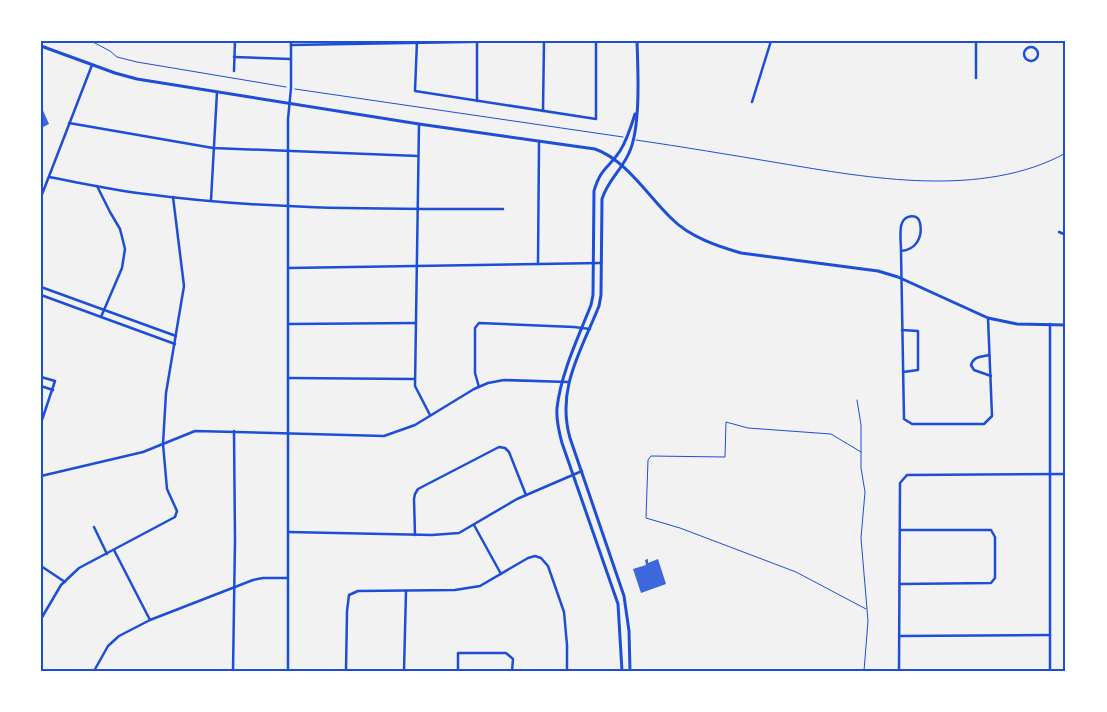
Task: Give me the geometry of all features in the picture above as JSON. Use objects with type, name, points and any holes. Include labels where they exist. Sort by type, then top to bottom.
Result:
[{"type":"street","points":[[234,71],[235,41]]},
{"type":"street","points":[[288,671],[288,152],[291,43],[522,41]]},
{"type":"street","points":[[543,111],[544,41]]},
{"type":"street","points":[[417,42],[416,91],[596,119],[596,41]]},
{"type":"street","points":[[630,671],[629,631],[625,602],[566,426],[565,398],[568,382],[600,300],[602,199],[605,187],[622,166],[634,140],[638,41]]},
{"type":"street","points":[[752,102],[770,41]]},
{"type":"street","points":[[976,41],[976,78]]},
{"type":"street","points":[[1030,41],[1030,47]]},
{"type":"street","points":[[477,42],[477,101]]},
{"type":"street","points":[[41,46],[137,79],[419,124],[595,149],[604,152],[622,166],[685,230],[719,246],[741,253],[878,271],[902,279],[988,318],[1017,324],[1066,324]]},
{"type":"street","points":[[1030,47],[1035,48],[1038,52],[1037,58],[1031,62],[1025,59],[1023,55],[1026,48],[1030,47]]},
{"type":"street","points":[[234,57],[291,59]]},
{"type":"street","points":[[41,196],[92,65]]},
{"type":"street","points":[[211,201],[217,92]]},
{"type":"street","points":[[622,671],[618,604],[558,427],[557,409],[562,381],[594,295],[594,191],[603,170],[619,152],[627,138],[636,106]]},
{"type":"street","points":[[69,123],[213,148],[418,156]]},
{"type":"street","points":[[419,124],[415,386],[430,415]]},
{"type":"street","points":[[538,264],[539,142]]},
{"type":"street","points":[[48,178],[211,201],[288,206],[503,209]]},
{"type":"street","points":[[97,186],[120,229],[124,249],[122,268],[100,317]]},
{"type":"street","points":[[41,619],[65,582],[79,568],[175,517],[177,511],[167,489],[163,444],[166,393],[184,286],[173,197]]},
{"type":"street","points":[[901,251],[913,248],[919,239],[920,222],[912,216],[902,222],[901,251],[904,419],[912,424],[984,424],[992,416],[988,318]]},
{"type":"street","points":[[1059,232],[1066,235]]},
{"type":"street","points":[[288,268],[600,263]]},
{"type":"street","points":[[41,286],[176,336]]},
{"type":"street","points":[[41,295],[175,344]]},
{"type":"street","points":[[288,324],[416,323]]},
{"type":"street","points":[[479,387],[475,373],[475,328],[479,323],[590,329]]},
{"type":"street","points":[[1050,324],[1050,671]]},
{"type":"street","points":[[902,330],[918,331],[918,370],[903,372]]},
{"type":"street","points":[[990,355],[979,356],[973,360],[971,365],[974,370],[991,376]]},
{"type":"street","points":[[41,377],[55,381],[41,423]]},
{"type":"street","points":[[288,378],[415,379]]},
{"type":"street","points":[[41,476],[143,452],[195,432],[234,431],[384,436],[415,425],[488,383],[504,380],[568,382]]},
{"type":"street","points":[[41,386],[52,390]]},
{"type":"street","points":[[558,427],[566,426]]},
{"type":"street","points":[[233,671],[234,431]]},
{"type":"street","points":[[415,535],[414,499],[418,489],[499,447],[505,448],[510,452],[526,495]]},
{"type":"street","points":[[288,532],[415,535],[459,533],[526,495],[582,471]]},
{"type":"street","points":[[900,671],[900,483],[907,475],[1066,474]]},
{"type":"street","points":[[474,524],[501,574]]},
{"type":"street","points":[[94,528],[107,554]]},
{"type":"street","points":[[900,530],[991,530],[995,537],[995,578],[991,583],[900,584]]},
{"type":"street","points":[[114,550],[150,620]]},
{"type":"street","points":[[346,671],[348,594],[358,591],[455,590],[472,588],[480,586],[528,558],[535,556],[546,562],[564,612],[567,671]]},
{"type":"street","points":[[41,566],[65,582]]},
{"type":"street","points":[[94,671],[108,646],[119,636],[150,620],[252,580],[288,578]]},
{"type":"street","points":[[404,671],[406,591]]},
{"type":"street","points":[[618,604],[625,602]]},
{"type":"street","points":[[900,636],[1049,636]]},
{"type":"street","points":[[458,671],[458,653],[506,653],[513,659],[512,671]]},
{"type":"path","points":[[91,41],[117,57],[136,62],[291,88],[627,138]]},
{"type":"path","points":[[634,140],[845,174],[911,180],[969,181],[1023,170],[1066,153]]},
{"type":"path","points":[[857,400],[861,425],[861,468],[865,492],[861,538],[868,621],[864,671]]},
{"type":"path","points":[[861,452],[831,434],[748,428],[726,422],[725,457],[651,456],[648,460],[646,518],[680,528],[796,572],[866,609]]},
{"type":"building","points":[[41,106],[49,124],[41,128]]},
{"type":"building","points":[[648,559],[648,563],[658,559],[666,584],[641,593],[633,569],[646,565],[645,560]]}]
